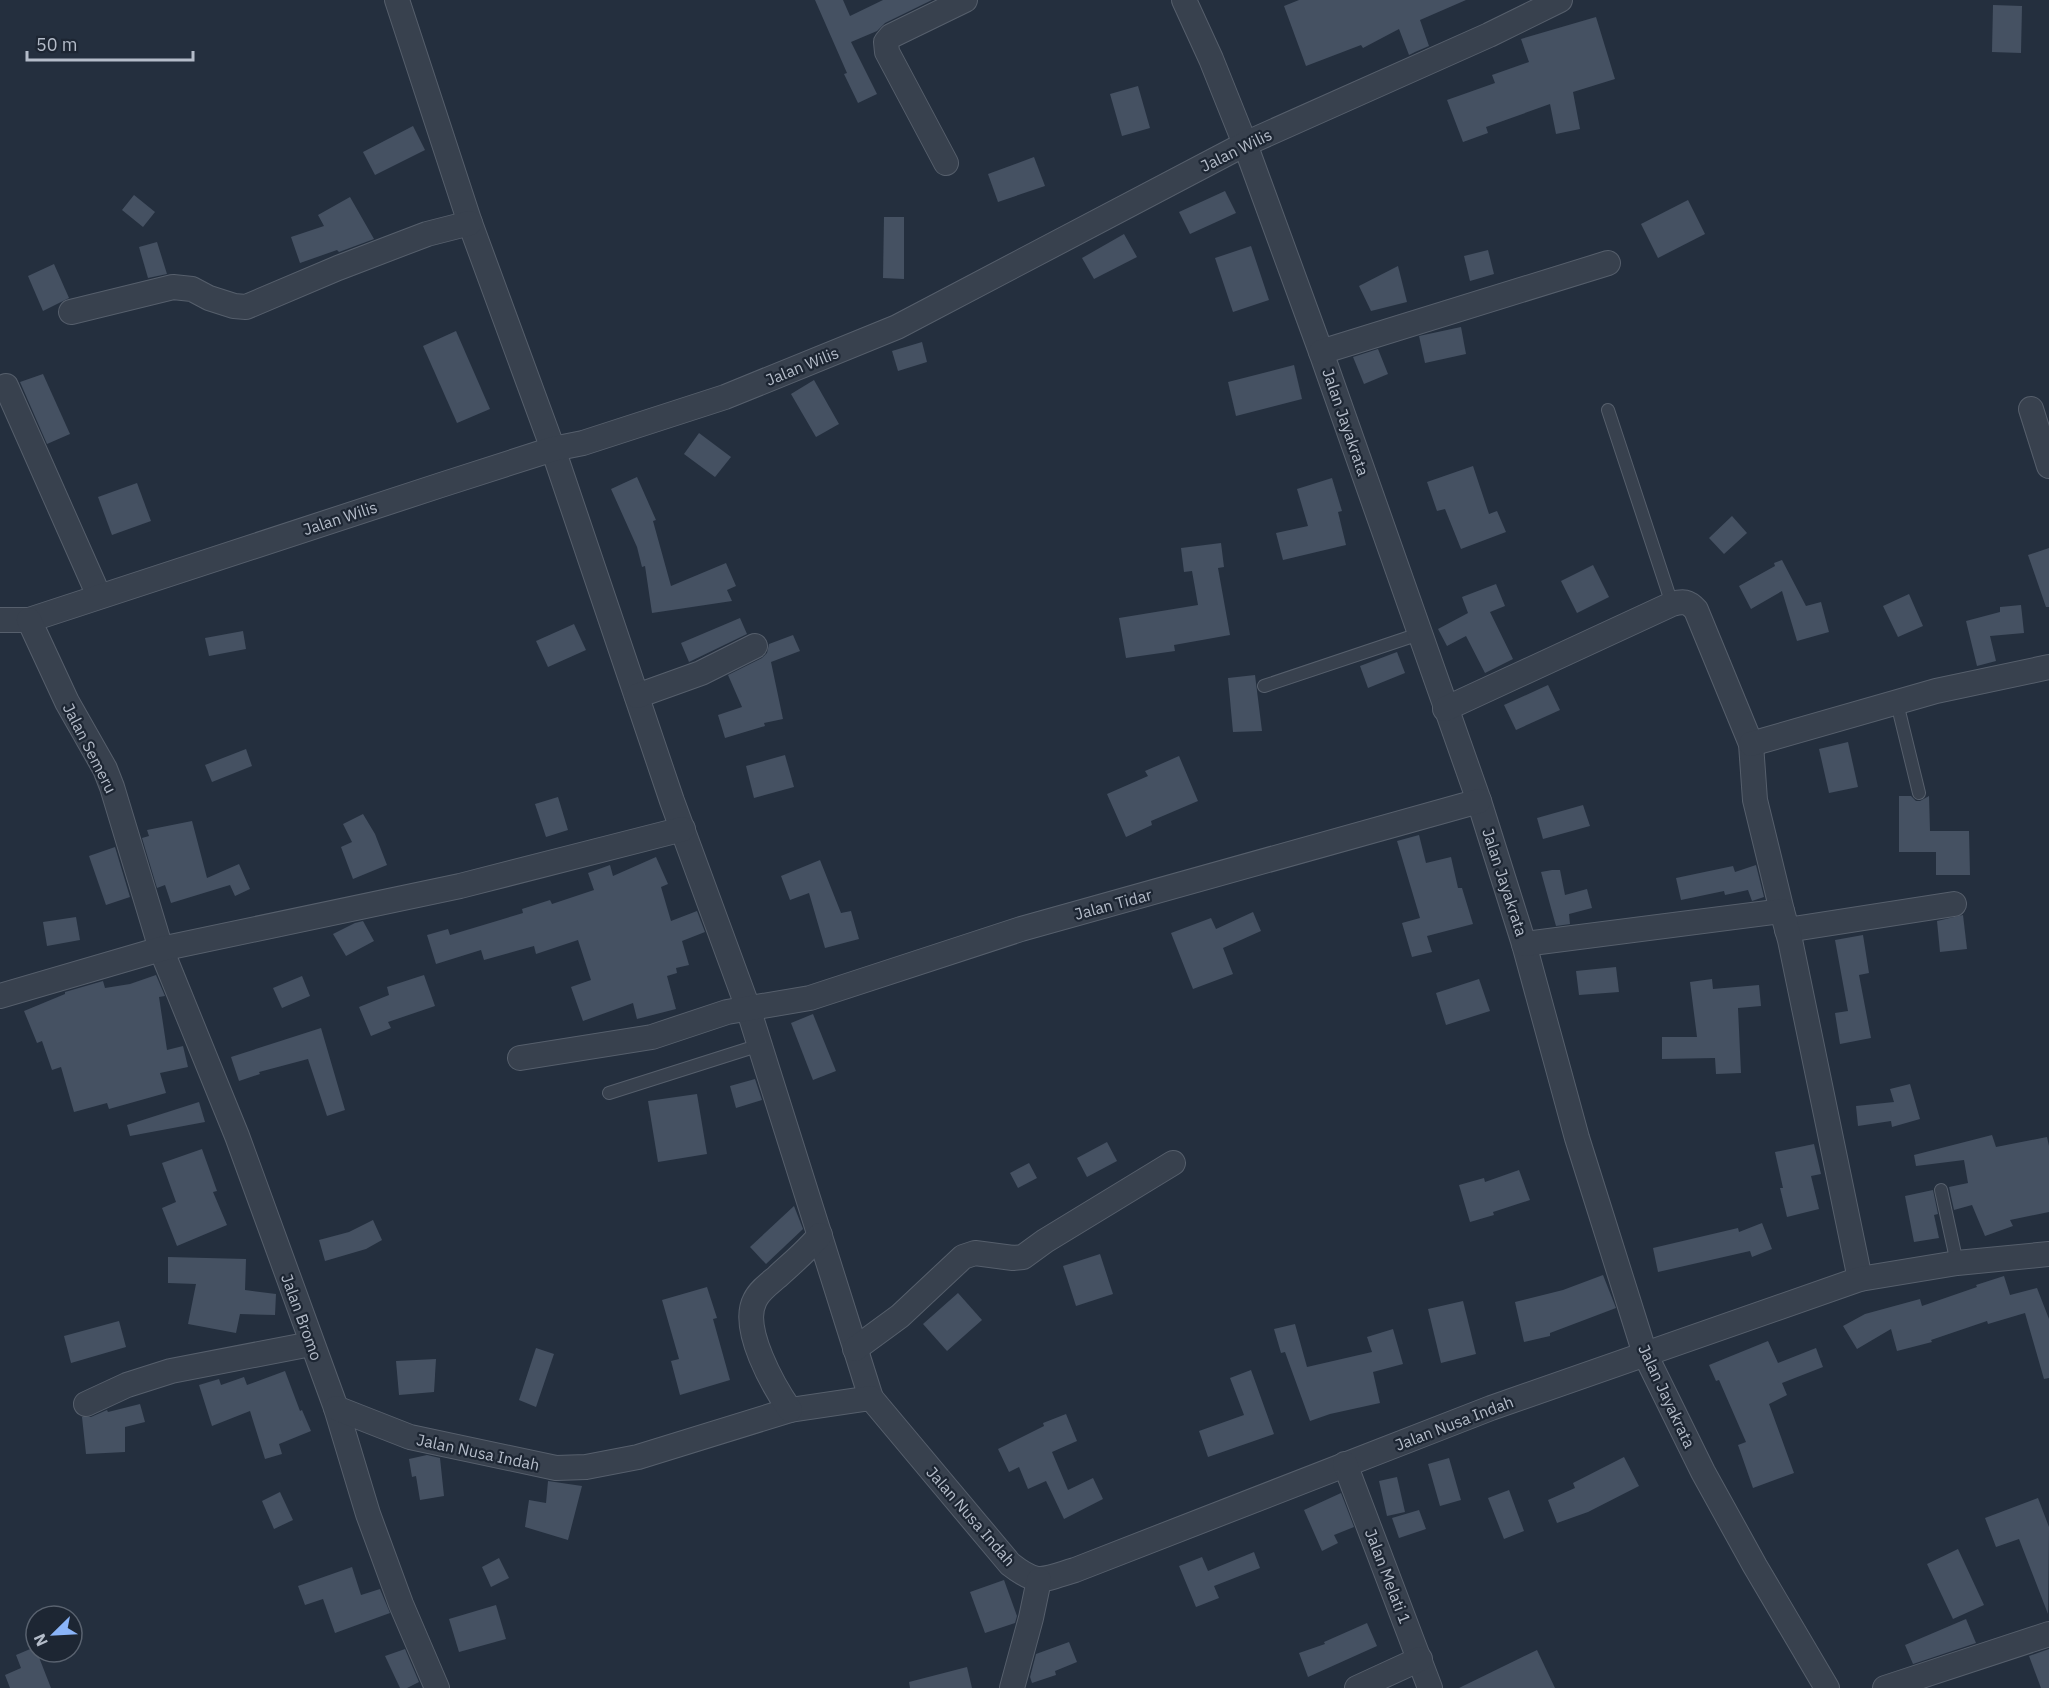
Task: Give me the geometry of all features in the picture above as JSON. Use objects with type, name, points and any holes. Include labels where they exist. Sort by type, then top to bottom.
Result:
[{"type":"street","points":[[398,0],[470,223],[553,449],[683,829],[748,1008],[871,1398]]},
{"type":"street","points":[[946,163],[887,52],[886,42],[891,36],[965,0]]},
{"type":"street","name":"Jalan Jayakrata","points":[[1184,0],[1211,59],[1245,144],[1321,352],[1479,801],[1524,944],[1578,1138],[1645,1354],[1702,1472],[1827,1688]]},
{"type":"street","name":"Jalan Wilis","points":[[0,620],[29,620],[553,449],[583,443],[725,397],[897,327],[1245,144],[1489,35],[1560,0]]},
{"type":"street","points":[[71,312],[173,287],[192,289],[208,298],[246,307],[427,234],[470,223]]},
{"type":"street","points":[[1321,352],[1608,263]]},
{"type":"street","points":[[6,386],[99,596]]},
{"type":"street","points":[[2031,409],[2049,466]]},
{"type":"street","points":[[1445,709],[1672,604],[1686,602],[1696,610],[1751,744],[1755,800],[1785,920],[1860,1279]]},
{"type":"street","name":"Jalan Semeru","points":[[29,620],[67,702],[105,769],[161,949]]},
{"type":"street","points":[[637,696],[701,673],[755,646]]},
{"type":"street","points":[[1751,744],[1936,691],[2049,667]]},
{"type":"street","name":"Jalan Tidar","points":[[520,1058],[652,1037],[728,1012],[810,998],[1021,929],[1479,801]]},
{"type":"street","points":[[0,996],[161,949],[460,886],[683,829]]},
{"type":"street","points":[[1524,944],[1954,904]]},
{"type":"street","name":"Jalan Bromo","points":[[161,949],[237,1136],[336,1408],[368,1514],[400,1604],[437,1688]]},
{"type":"street","points":[[855,1350],[900,1316],[963,1257],[975,1253],[1023,1257],[1046,1240],[1173,1163]]},
{"type":"street","points":[[790,1410],[774,1387],[759,1354],[752,1312],[755,1300],[769,1284],[820,1235]]},
{"type":"street","name":"Jalan Nusa Indah","points":[[336,1408],[410,1437],[556,1468],[586,1467],[638,1457],[790,1410],[871,1398],[1010,1564],[1027,1578],[1039,1580],[1075,1570],[1491,1408],[1860,1279],[1957,1263],[2049,1254]]},
{"type":"street","points":[[86,1404],[127,1385],[171,1371],[311,1344]]},
{"type":"street","name":"Jalan Melati 1","points":[[1345,1464],[1431,1688]]},
{"type":"street","points":[[1012,1688],[1039,1580]]},
{"type":"street","points":[[1885,1688],[2049,1634]]},
{"type":"street","points":[[1357,1688],[1420,1659]]},
{"type":"lane","points":[[1608,410],[1672,604]]},
{"type":"lane","points":[[1264,686],[1419,634]]},
{"type":"lane","points":[[1897,703],[1919,793]]},
{"type":"lane","points":[[609,1093],[760,1045]]},
{"type":"lane","points":[[1941,1190],[1957,1263]]},
{"type":"building","points":[[815,0],[843,0],[850,16],[883,0],[932,0],[885,23],[877,31],[851,42],[877,94],[858,103]]},
{"type":"building","points":[[1299,0],[1466,0],[1420,20],[1429,46],[1409,55],[1399,29],[1363,48],[1361,45],[1306,66],[1284,6]]},
{"type":"building","points":[[1993,5],[2022,6],[2021,53],[1992,52]]},
{"type":"building","points":[[1596,17],[1615,79],[1573,92],[1580,129],[1556,134],[1550,104],[1486,127],[1488,133],[1463,142],[1447,100],[1495,83],[1492,75],[1529,62],[1521,39]]},
{"type":"building","points":[[1138,86],[1150,128],[1122,136],[1110,94]]},
{"type":"building","points":[[413,126],[425,150],[375,175],[363,152]]},
{"type":"building","points":[[1034,157],[1045,186],[998,202],[988,174]]},
{"type":"building","points":[[1225,191],[1236,213],[1190,234],[1179,212]]},
{"type":"building","points":[[134,195],[155,212],[143,227],[122,210]]},
{"type":"building","points":[[350,197],[374,239],[300,263],[291,237],[324,226],[318,215]]},
{"type":"building","points":[[1688,200],[1705,234],[1658,258],[1641,224]]},
{"type":"building","points":[[884,217],[904,217],[904,279],[883,278]]},
{"type":"building","points":[[1124,234],[1137,257],[1094,279],[1082,258]]},
{"type":"building","points":[[157,242],[167,274],[148,278],[139,247]]},
{"type":"building","points":[[1251,246],[1269,300],[1233,312],[1215,258]]},
{"type":"building","points":[[1488,250],[1494,274],[1470,281],[1464,256]]},
{"type":"building","points":[[54,264],[69,298],[43,311],[28,276]]},
{"type":"building","points":[[1398,266],[1407,302],[1371,311],[1359,286]]},
{"type":"building","points":[[1461,327],[1466,354],[1425,363],[1419,336]]},
{"type":"building","points":[[456,331],[490,409],[457,423],[423,346]]},
{"type":"building","points":[[922,342],[927,362],[898,371],[892,351]]},
{"type":"building","points":[[1378,349],[1388,374],[1364,384],[1353,357]]},
{"type":"building","points":[[1294,365],[1302,399],[1236,416],[1228,382]]},
{"type":"building","points":[[43,374],[70,434],[47,444],[20,382]]},
{"type":"building","points":[[814,380],[839,424],[816,437],[791,394]]},
{"type":"building","points":[[699,433],[731,457],[715,477],[684,454]]},
{"type":"building","points":[[1473,466],[1489,514],[1497,511],[1506,532],[1461,549],[1445,509],[1437,511],[1427,482]]},
{"type":"building","points":[[637,477],[656,520],[653,521],[671,586],[726,563],[736,586],[727,590],[732,601],[652,613],[645,566],[642,567],[637,547],[611,489]]},
{"type":"building","points":[[1332,478],[1342,511],[1338,512],[1346,545],[1283,560],[1276,533],[1308,526],[1297,489]]},
{"type":"building","points":[[137,483],[151,521],[112,535],[98,497]]},
{"type":"building","points":[[1732,516],[1747,533],[1724,554],[1709,538]]},
{"type":"building","points":[[1221,543],[1224,567],[1218,568],[1230,635],[1174,645],[1175,651],[1126,658],[1119,618],[1198,605],[1192,571],[1184,572],[1181,548]]},
{"type":"building","points":[[2049,548],[2049,607],[2046,607],[2028,555]]},
{"type":"building","points":[[1782,560],[1806,606],[1821,602],[1829,632],[1797,641],[1782,591],[1751,609],[1739,586]]},
{"type":"building","points":[[1593,565],[1609,597],[1577,613],[1561,581]]},
{"type":"building","points":[[1496,584],[1505,606],[1490,612],[1513,659],[1485,673],[1466,636],[1447,646],[1438,629],[1468,613],[1462,597]]},
{"type":"building","points":[[1909,594],[1923,626],[1898,637],[1883,606]]},
{"type":"building","points":[[2021,605],[2024,633],[1990,636],[1996,661],[1977,666],[1966,621],[2000,612],[2000,607]]},
{"type":"building","points":[[740,618],[747,634],[689,662],[681,643]]},
{"type":"building","points":[[574,624],[586,650],[548,667],[536,641]]},
{"type":"building","points":[[243,631],[246,649],[209,656],[205,638]]},
{"type":"building","points":[[793,635],[800,651],[771,662],[783,719],[764,723],[765,726],[725,738],[718,715],[742,707],[728,675],[762,658],[767,653],[769,644]]},
{"type":"building","points":[[1397,652],[1405,673],[1368,688],[1360,666]]},
{"type":"building","points":[[1255,675],[1262,731],[1233,732],[1228,678]]},
{"type":"building","points":[[1548,685],[1560,710],[1516,730],[1504,705]]},
{"type":"building","points":[[1848,742],[1858,787],[1829,793],[1819,749]]},
{"type":"building","points":[[246,749],[252,766],[212,782],[205,765]]},
{"type":"building","points":[[785,755],[794,787],[754,798],[746,766]]},
{"type":"building","points":[[1179,756],[1198,801],[1151,821],[1152,825],[1126,837],[1107,794],[1148,776],[1145,771]]},
{"type":"building","points":[[1899,796],[1911,796],[1916,801],[1920,801],[1929,796],[1930,831],[1969,831],[1970,875],[1936,875],[1936,852],[1899,852]]},
{"type":"building","points":[[558,797],[568,830],[546,837],[535,804]]},
{"type":"building","points":[[1583,805],[1590,826],[1543,839],[1537,818]]},
{"type":"building","points":[[363,814],[375,834],[387,865],[353,879],[341,847],[352,842],[343,824]]},
{"type":"building","points":[[192,821],[207,878],[239,864],[250,889],[235,896],[230,885],[171,903],[165,885],[157,888],[142,838],[149,836],[147,830]]},
{"type":"building","points":[[1419,835],[1426,863],[1451,857],[1458,888],[1462,888],[1473,924],[1427,936],[1432,952],[1412,957],[1402,923],[1420,918],[1397,841]]},
{"type":"building","points":[[115,847],[130,897],[106,905],[89,856]]},
{"type":"building","points":[[656,857],[668,884],[661,887],[671,921],[697,911],[705,932],[682,941],[689,965],[676,968],[677,973],[667,976],[676,1009],[637,1019],[633,1003],[583,1021],[571,987],[591,980],[578,940],[536,954],[534,946],[484,960],[481,950],[436,964],[427,935],[448,929],[450,935],[523,913],[522,909],[550,900],[552,904],[594,890],[588,873],[610,865],[613,876]]},
{"type":"building","points":[[820,860],[841,913],[851,911],[859,939],[825,948],[809,893],[790,900],[781,876]]},
{"type":"building","points":[[1756,865],[1764,897],[1752,901],[1748,890],[1725,895],[1724,891],[1681,900],[1676,878],[1733,866],[1735,872]]},
{"type":"building","points":[[1560,870],[1565,895],[1587,889],[1592,908],[1569,914],[1570,924],[1556,926],[1541,872]]},
{"type":"building","points":[[1253,912],[1261,931],[1223,948],[1233,974],[1193,989],[1171,933],[1211,918],[1216,929]]},
{"type":"building","points":[[1963,915],[1967,949],[1940,952],[1937,921]]},
{"type":"building","points":[[76,917],[80,940],[47,946],[43,922]]},
{"type":"building","points":[[363,921],[374,941],[346,956],[333,934]]},
{"type":"building","points":[[1863,935],[1869,973],[1859,975],[1871,1038],[1840,1044],[1835,1013],[1848,1011],[1835,940]]},
{"type":"building","points":[[1616,967],[1619,992],[1579,995],[1576,971]]},
{"type":"building","points":[[156,975],[165,996],[159,997],[167,1050],[183,1046],[188,1067],[160,1073],[166,1093],[109,1109],[107,1103],[74,1112],[61,1067],[52,1070],[42,1041],[37,1043],[24,1011],[65,994],[65,992],[103,981],[105,988],[130,984]]},
{"type":"building","points":[[424,975],[435,1006],[388,1022],[391,1028],[371,1036],[359,1007],[389,995],[387,987]]},
{"type":"building","points":[[302,976],[310,996],[282,1008],[273,988]]},
{"type":"building","points":[[1479,979],[1490,1011],[1446,1025],[1436,993]]},
{"type":"building","points":[[1712,979],[1713,989],[1759,985],[1761,1006],[1738,1008],[1741,1073],[1716,1074],[1715,1058],[1662,1059],[1662,1037],[1697,1037],[1690,982]]},
{"type":"building","points":[[813,1014],[836,1071],[813,1080],[791,1023]]},
{"type":"building","points":[[321,1028],[345,1110],[327,1116],[308,1059],[259,1072],[260,1074],[239,1081],[231,1057]]},
{"type":"building","points":[[755,1079],[762,1100],[736,1108],[730,1086]]},
{"type":"building","points":[[1910,1084],[1920,1119],[1892,1127],[1891,1121],[1858,1126],[1856,1106],[1894,1102],[1890,1089]]},
{"type":"building","points":[[697,1094],[707,1154],[658,1162],[648,1101]]},
{"type":"building","points":[[199,1102],[205,1122],[130,1136],[127,1125]]},
{"type":"building","points":[[1992,1135],[1996,1147],[2047,1137],[2049,1212],[2010,1220],[2013,1226],[1985,1236],[1972,1205],[1954,1210],[1949,1187],[1968,1183],[1964,1160],[1916,1166],[1914,1155]]},
{"type":"building","points":[[1107,1142],[1117,1161],[1087,1177],[1077,1158]]},
{"type":"building","points":[[1814,1144],[1821,1174],[1811,1176],[1819,1209],[1787,1217],[1775,1152]]},
{"type":"building","points":[[202,1149],[217,1191],[213,1192],[227,1225],[177,1246],[162,1208],[176,1202],[162,1163]]},
{"type":"building","points":[[1029,1163],[1037,1178],[1018,1188],[1010,1173]]},
{"type":"building","points":[[1519,1170],[1530,1200],[1470,1222],[1459,1185],[1484,1178],[1485,1182]]},
{"type":"building","points":[[1933,1190],[1938,1214],[1934,1215],[1939,1238],[1914,1242],[1905,1196]]},
{"type":"building","points":[[794,1206],[803,1229],[766,1264],[750,1247]]},
{"type":"building","points":[[373,1220],[382,1240],[366,1249],[325,1261],[319,1240],[349,1232]]},
{"type":"building","points":[[1762,1223],[1772,1249],[1752,1257],[1750,1251],[1658,1272],[1653,1248],[1738,1228],[1739,1232]]},
{"type":"building","points":[[1100,1254],[1113,1294],[1076,1306],[1063,1266]]},
{"type":"building","points":[[168,1257],[246,1259],[245,1290],[276,1294],[275,1315],[240,1314],[236,1333],[188,1324],[196,1284],[168,1283]]},
{"type":"building","points":[[1603,1275],[1616,1308],[1550,1333],[1550,1336],[1524,1342],[1515,1302],[1563,1290]]},
{"type":"building","points":[[2004,1276],[2010,1295],[2037,1288],[2049,1319],[2049,1378],[2044,1379],[2025,1313],[1988,1324],[1987,1321],[1931,1340],[1932,1342],[1897,1351],[1891,1329],[1857,1349],[1843,1326],[1865,1314],[1920,1299],[1922,1306]]},
{"type":"building","points":[[707,1287],[717,1318],[713,1319],[730,1380],[680,1395],[671,1361],[679,1359],[662,1300]]},
{"type":"building","points":[[958,1293],[982,1320],[947,1351],[923,1324]]},
{"type":"building","points":[[1463,1301],[1476,1354],[1441,1363],[1428,1309]]},
{"type":"building","points":[[119,1321],[126,1347],[71,1363],[64,1336]]},
{"type":"building","points":[[1295,1324],[1307,1367],[1372,1352],[1367,1337],[1393,1329],[1403,1364],[1373,1372],[1380,1403],[1310,1421],[1285,1352],[1281,1353],[1274,1329]]},
{"type":"building","points":[[1768,1341],[1778,1363],[1816,1348],[1823,1367],[1782,1383],[1787,1395],[1769,1404],[1794,1473],[1753,1488],[1738,1445],[1746,1442],[1719,1380],[1716,1381],[1709,1365]]},
{"type":"building","points":[[536,1348],[554,1354],[536,1407],[519,1400]]},
{"type":"building","points":[[436,1359],[434,1392],[399,1395],[396,1361]]},
{"type":"building","points":[[1251,1370],[1274,1434],[1208,1457],[1199,1431],[1244,1415],[1230,1378]]},
{"type":"building","points":[[285,1371],[300,1411],[302,1410],[311,1431],[279,1444],[282,1454],[265,1459],[250,1411],[212,1426],[199,1385],[219,1379],[221,1385],[244,1377],[247,1385]]},
{"type":"building","points":[[140,1404],[145,1422],[125,1427],[125,1452],[86,1454],[82,1417],[91,1417],[107,1410],[108,1412]]},
{"type":"building","points":[[1066,1414],[1077,1441],[1052,1452],[1068,1490],[1093,1478],[1103,1499],[1064,1519],[1046,1481],[1028,1489],[1019,1467],[1009,1472],[998,1449],[1044,1426],[1043,1423]]},
{"type":"building","points":[[427,1455],[440,1458],[444,1496],[420,1500],[416,1476],[412,1477],[409,1459]]},
{"type":"building","points":[[1624,1457],[1639,1486],[1588,1512],[1557,1523],[1548,1500],[1575,1488],[1573,1483]]},
{"type":"building","points":[[1449,1458],[1461,1500],[1440,1506],[1428,1464]]},
{"type":"building","points":[[1397,1477],[1405,1512],[1387,1516],[1379,1481]]},
{"type":"building","points":[[548,1481],[582,1486],[568,1540],[525,1527],[529,1500],[546,1503]]},
{"type":"building","points":[[1509,1490],[1524,1531],[1504,1539],[1488,1498]]},
{"type":"building","points":[[280,1492],[293,1520],[274,1529],[262,1501]]},
{"type":"building","points":[[1341,1493],[1354,1527],[1334,1535],[1338,1543],[1322,1551],[1304,1510]]},
{"type":"building","points":[[2038,1498],[2049,1527],[2048,1614],[2019,1539],[1996,1547],[1985,1518]]},
{"type":"building","points":[[1419,1510],[1426,1529],[1399,1538],[1392,1518]]},
{"type":"building","points":[[1958,1549],[1984,1605],[1953,1619],[1927,1564]]},
{"type":"building","points":[[1254,1552],[1260,1568],[1214,1586],[1219,1598],[1196,1607],[1179,1566],[1202,1557],[1208,1571]]},
{"type":"building","points":[[499,1558],[509,1578],[491,1587],[482,1567]]},
{"type":"building","points":[[352,1567],[361,1595],[380,1589],[390,1613],[335,1633],[323,1599],[305,1605],[298,1586]]},
{"type":"building","points":[[1004,1580],[1017,1616],[1015,1623],[985,1633],[970,1592]]},
{"type":"building","points":[[496,1605],[506,1639],[459,1652],[449,1619]]},
{"type":"building","points":[[1966,1619],[1976,1643],[1913,1664],[1905,1645]]},
{"type":"building","points":[[1367,1623],[1377,1646],[1308,1677],[1299,1653],[1325,1644],[1324,1642]]},
{"type":"building","points":[[1069,1642],[1077,1662],[1055,1671],[1056,1675],[1032,1683],[1030,1677],[1036,1654]]},
{"type":"building","points":[[405,1649],[419,1682],[407,1688],[400,1688],[385,1656]]},
{"type":"building","points":[[2049,1649],[2049,1688],[2041,1688],[2029,1656]]},
{"type":"building","points":[[1537,1650],[1555,1688],[1459,1688]]},
{"type":"building","points":[[24,1652],[24,1664],[42,1664],[51,1688],[10,1688],[5,1675],[21,1668],[16,1655]]},
{"type":"building","points":[[967,1667],[972,1688],[910,1688],[909,1682]]}]
